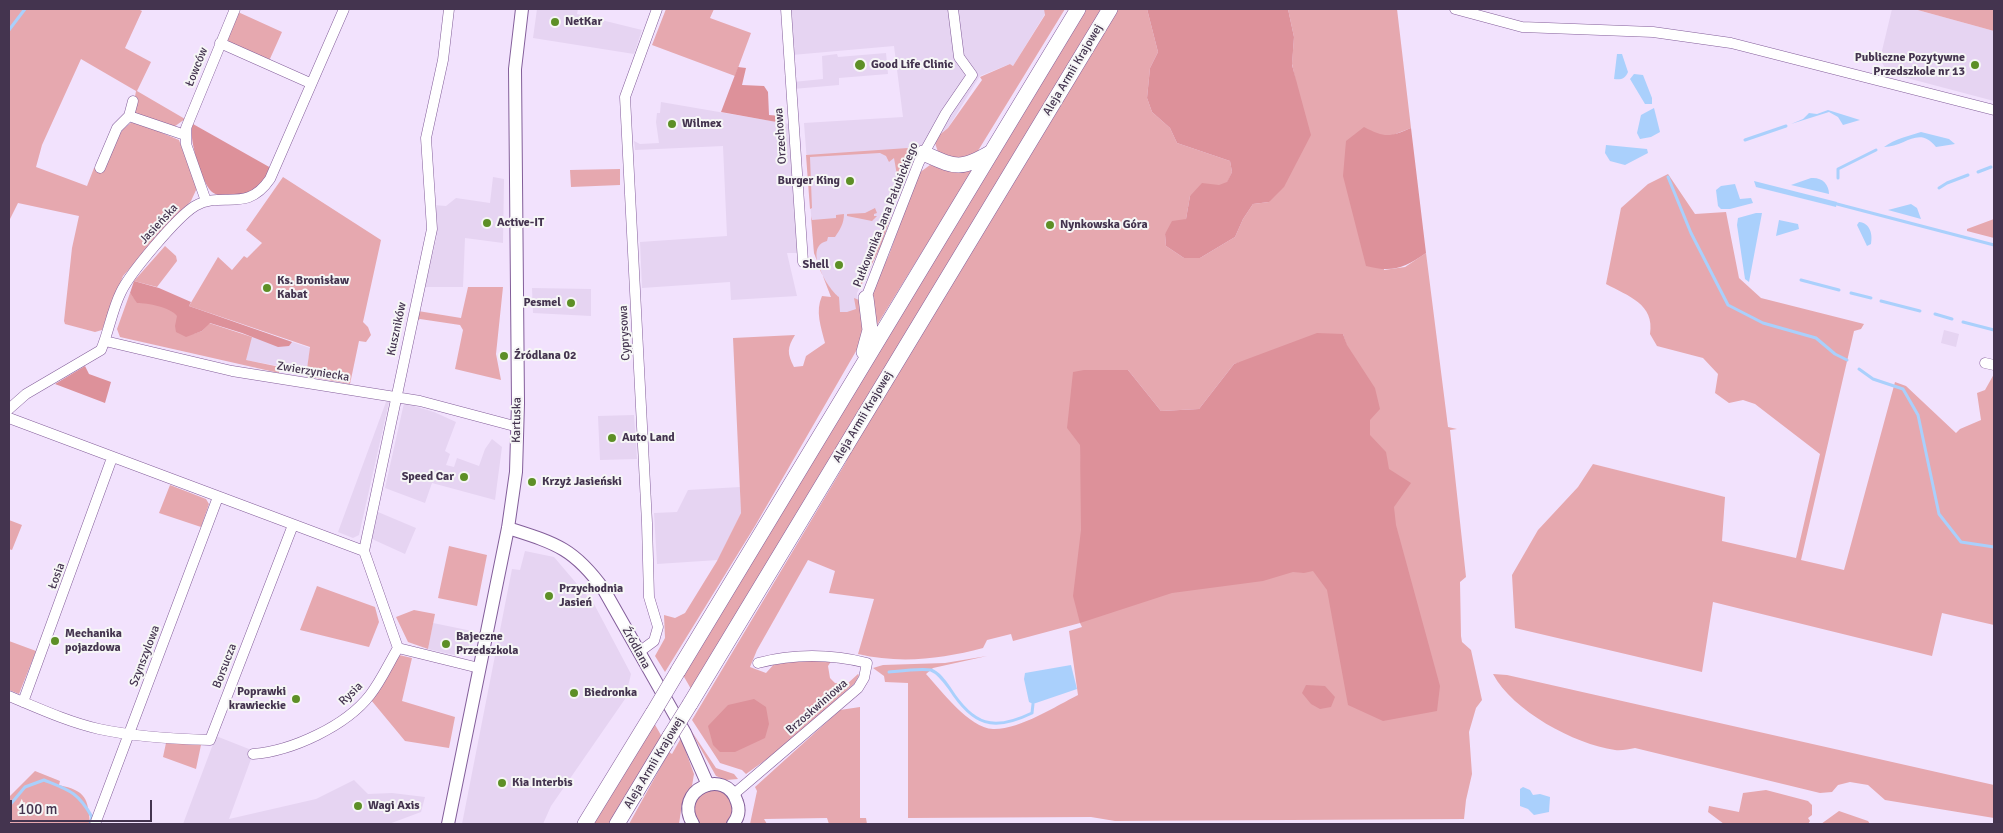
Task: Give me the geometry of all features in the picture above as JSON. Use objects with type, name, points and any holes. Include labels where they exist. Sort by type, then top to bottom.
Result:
[{"type":"main road","points":[[585,824],[1078,9]]},
{"type":"main road","name":"Aleja Armii Krajowej","points":[[617,824],[1110,9]]},
{"type":"main road","points":[[923,153],[946,163],[963,166],[971,164],[991,152]]},
{"type":"main road","points":[[854,380],[870,333],[866,298]]},
{"type":"street","name":"Łowców","points":[[185,135],[188,121],[235,9]]},
{"type":"street","name":"Jasieńska","points":[[9,408],[26,394],[101,350],[118,299],[129,276],[187,212],[206,202],[249,198],[263,190],[270,179],[310,83],[344,9]]},
{"type":"street","name":"Kuszników","points":[[364,551],[432,229],[426,138],[443,60],[449,9]]},
{"type":"street","name":"Kartuska","points":[[448,824],[508,528],[516,472],[518,427],[515,69],[522,9]]},
{"type":"street","name":"Cyprysowa","points":[[639,652],[654,640],[658,627],[648,588],[648,540],[625,97],[657,9]]},
{"type":"street","name":"Orzechowa","points":[[786,9],[803,262]]},
{"type":"street","name":"Pułkownika Jana Pałubickiego","points":[[866,298],[923,153],[946,113],[972,75],[959,57],[953,9]]},
{"type":"street","points":[[1455,9],[1522,27],[1653,32],[1730,43],[1994,110]]},
{"type":"street","points":[[220,43],[310,83]]},
{"type":"street","points":[[100,168],[117,128],[130,116],[133,101]]},
{"type":"street","points":[[130,116],[185,135],[206,202]]},
{"type":"street","name":"Zwierzyniecka","points":[[105,341],[232,371],[396,397],[518,427]]},
{"type":"street","points":[[9,418],[364,551],[398,648],[479,668]]},
{"type":"street","name":"Łosia","points":[[23,702],[112,458]]},
{"type":"street","name":"Szynszylowa","points":[[95,824],[218,497]]},
{"type":"street","name":"Borsucza","points":[[129,734],[163,739],[210,740],[293,525]]},
{"type":"street","name":"Źródlana","points":[[508,528],[547,541],[573,554],[589,569],[604,590],[685,733],[708,785]]},
{"type":"street","name":"Rysia","points":[[253,754],[272,753],[306,740],[338,723],[370,695],[398,648]]},
{"type":"street","name":"Brzoskwiniowa","points":[[734,794],[858,688],[864,678],[867,662],[848,658],[786,656],[758,663]]},
{"type":"street","points":[[9,696],[78,723],[129,734]]},
{"type":"street","points":[[693,824],[688,814],[689,801],[696,790],[708,785],[722,786],[734,794],[738,808],[733,824]]},
{"type":"shaded area","points":[[9,9],[138,9],[142,11],[125,48],[151,62],[137,91],[185,119],[171,129],[135,115],[133,108],[136,91],[81,59],[42,145],[36,167],[87,186],[94,168],[101,170],[118,136],[134,121],[179,140],[197,188],[191,201],[123,276],[102,330],[95,332],[65,324],[64,321],[72,248],[79,216],[18,203],[9,221]]},
{"type":"shaded area","points":[[537,9],[578,9],[577,14],[642,30],[634,54],[533,38]]},
{"type":"shaded area","points":[[666,9],[714,9],[710,18],[751,33],[735,76],[652,45]]},
{"type":"shaded area","points":[[790,9],[1048,9],[1013,66],[1010,64],[980,76],[948,128],[916,151],[905,171],[881,246],[857,293],[859,313],[839,317],[814,253],[804,123],[903,117],[894,46],[792,55]]},
{"type":"shaded area","points":[[1044,9],[1065,9],[976,154],[965,161],[938,152],[935,143],[938,136],[948,128],[982,80],[980,77],[1010,64],[1013,66],[1045,15]]},
{"type":"shaded area","points":[[1084,9],[1103,9],[691,689],[683,675]]},
{"type":"shaded area","points":[[1118,9],[1147,9],[1158,52],[1150,68],[1147,98],[1152,112],[1170,128],[1177,143],[1230,161],[1232,172],[1227,183],[1190,196],[1186,219],[1165,234],[1166,246],[1184,258],[1200,258],[1235,237],[1243,219],[1253,204],[1269,202],[1298,92],[1292,64],[1294,37],[1288,9],[1397,9],[1411,128],[1393,135],[1381,136],[1384,270],[1405,267],[1426,253],[1448,427],[1457,429],[1450,430],[1466,577],[1460,582],[1461,636],[1462,642],[1471,650],[1482,700],[1476,708],[1469,732],[1472,774],[1464,819],[1115,821],[1091,817],[908,818],[908,683],[885,682],[884,676],[873,668],[883,665],[945,663],[987,656],[933,668],[926,674],[956,707],[975,722],[993,729],[1014,726],[1026,722],[1078,695],[1069,631],[1082,627],[1080,623],[1013,641],[1011,634],[987,640],[983,648],[921,659],[889,659],[858,654],[874,599],[829,593],[835,571],[808,560],[757,650],[750,667],[766,673],[776,662],[832,660],[828,666],[830,678],[835,683],[847,684],[859,675],[855,683],[781,749],[746,774],[742,770],[720,763],[692,720],[846,462],[848,455]],"holes":[[[1343,334],[1370,420],[1370,435],[1081,466],[1080,445],[1128,370],[1161,411],[1199,409],[1234,364]]]},
{"type":"shaded area","points":[[1147,9],[1288,9],[1294,37],[1292,65],[1311,135],[1284,187],[1269,202],[1253,204],[1243,219],[1235,237],[1200,258],[1184,258],[1166,246],[1165,234],[1172,221],[1186,219],[1190,196],[1202,183],[1219,185],[1227,182],[1232,172],[1230,161],[1177,143],[1170,128],[1152,112],[1147,98],[1150,68],[1158,52]]},
{"type":"shaded area","points":[[1892,9],[1914,9],[1994,31],[1994,101],[1888,73],[1880,59]]},
{"type":"shaded area","points":[[1914,9],[1994,9],[1994,31]]},
{"type":"shaded area","points":[[238,12],[282,32],[269,61],[230,44],[227,39]]},
{"type":"shaded area","points":[[886,53],[888,74],[839,78],[839,85],[793,89],[793,82],[823,79],[822,56],[837,54],[838,57]]},
{"type":"shaded area","points":[[738,67],[746,68],[742,85],[764,86],[768,92],[769,115],[781,116],[782,123],[721,112]]},
{"type":"shaded area","name":"Wilmex","points":[[661,102],[789,124],[798,253],[787,253],[797,296],[731,300],[730,282],[642,288],[640,242],[727,236],[723,146],[635,150],[634,141],[640,144],[659,143],[656,122],[657,113],[660,113]]},
{"type":"shaded area","points":[[193,124],[271,168],[265,180],[258,188],[247,194],[234,196],[221,196],[212,192],[204,180],[196,159],[192,138]]},
{"type":"shaded area","points":[[1364,127],[1383,135],[1392,135],[1411,128],[1426,253],[1398,268],[1384,269],[1366,266],[1343,176],[1346,141]]},
{"type":"shaded area","points":[[908,148],[910,163],[898,194],[889,191],[898,181],[894,158],[889,162],[886,156],[880,153],[810,157],[812,208],[810,209],[806,155]]},
{"type":"shaded area","points":[[930,165],[972,171],[877,325],[872,299],[875,283],[889,255],[919,173]]},
{"type":"shaded area","points":[[620,169],[620,185],[571,187],[570,170]]},
{"type":"shaded area","points":[[1668,174],[1695,214],[1726,212],[1739,278],[1761,298],[1864,324],[1861,329],[1854,331],[1801,560],[1844,570],[1895,382],[1906,386],[1956,433],[1960,429],[1981,420],[1977,393],[1985,390],[1994,374],[1994,625],[1942,613],[1932,656],[1713,602],[1702,672],[1515,628],[1512,575],[1538,530],[1578,487],[1593,464],[1725,497],[1722,541],[1796,558],[1820,454],[1755,404],[1743,400],[1729,403],[1715,393],[1718,374],[1703,358],[1657,346],[1650,334],[1648,315],[1644,308],[1631,297],[1606,284],[1621,208],[1648,184]]},
{"type":"shaded area","points":[[283,177],[381,240],[363,322],[368,327],[371,335],[366,342],[359,341],[350,384],[306,376],[310,347],[189,306],[218,257],[232,270],[244,256],[247,258],[262,243],[246,230]]},
{"type":"shaded area","points":[[493,177],[504,179],[503,243],[465,238],[463,287],[425,287],[437,235],[435,234],[433,205],[446,206],[456,198],[490,203]]},
{"type":"shaded area","points":[[875,208],[877,213],[874,216],[877,216],[872,221],[847,216],[847,214],[865,213]]},
{"type":"shaded area","points":[[844,214],[841,226],[835,237],[828,237],[827,241],[820,245],[817,251],[818,264],[814,253],[811,216],[812,220],[836,218],[836,215]]},
{"type":"shaded area","points":[[891,216],[881,246],[860,288],[860,279],[874,257],[884,221]]},
{"type":"shaded area","points":[[1994,219],[1994,238],[1967,231],[1967,229]]},
{"type":"shaded area","points":[[165,246],[176,256],[177,261],[157,287],[134,281]]},
{"type":"shaded area","points":[[822,273],[829,286],[839,297],[840,312],[856,309],[854,298],[859,300],[866,325],[859,346],[755,526],[665,672],[655,656],[665,638],[664,615],[675,618],[685,613],[717,561],[741,513],[733,338],[795,335],[789,347],[790,358],[794,367],[803,366],[806,356],[825,343],[819,319],[819,307],[822,296],[831,297]]},
{"type":"shaded area","points":[[134,281],[159,288],[191,302],[189,306],[292,342],[289,346],[278,347],[210,323],[202,331],[186,337],[176,332],[177,316],[174,313],[158,306],[137,303],[130,293]]},
{"type":"shaded area","points":[[468,287],[503,287],[496,354],[501,380],[455,369],[463,330],[460,325],[420,319],[416,321],[418,311],[461,318]]},
{"type":"shaded area","points":[[532,288],[591,289],[591,316],[533,313]]},
{"type":"shaded area","points":[[130,293],[134,298],[166,297],[193,334],[202,331],[209,323],[252,337],[246,360],[280,367],[279,373],[120,337],[117,329]]},
{"type":"shaded area","points":[[254,329],[310,348],[307,371],[245,360]]},
{"type":"shaded area","points":[[1944,330],[1959,334],[1956,347],[1941,343]]},
{"type":"shaded area","points":[[1317,333],[1343,334],[1347,345],[1375,388],[1380,409],[1370,420],[1370,435],[1386,452],[1389,469],[1411,483],[1394,507],[1396,525],[1440,686],[1437,711],[1383,721],[1348,705],[1327,590],[1313,571],[1304,573],[1293,572],[1263,581],[1172,593],[1080,623],[1073,596],[1081,530],[1080,445],[1067,428],[1073,372],[1084,370],[1128,370],[1161,411],[1199,409],[1234,364]]},
{"type":"shaded area","points":[[85,366],[89,374],[111,382],[105,403],[55,384]]},
{"type":"shaded area","points":[[386,402],[389,402],[359,535],[353,538],[338,532]]},
{"type":"shaded area","points":[[404,403],[434,412],[456,422],[445,451],[450,454],[446,465],[454,467],[457,458],[479,466],[485,449],[492,439],[502,447],[495,500],[432,483],[425,503],[385,488]]},
{"type":"shaded area","points":[[634,415],[637,459],[600,460],[598,416]]},
{"type":"shaded area","points":[[170,485],[206,499],[209,504],[201,527],[159,513]]},
{"type":"shaded area","points":[[740,487],[741,513],[718,560],[657,564],[654,513],[677,512],[688,490]]},
{"type":"shaded area","points":[[378,512],[416,528],[405,554],[372,539]]},
{"type":"shaded area","points":[[9,520],[22,525],[12,550],[9,549]]},
{"type":"shaded area","points":[[449,546],[487,555],[477,606],[438,598]]},
{"type":"shaded area","points":[[525,551],[554,557],[594,604],[631,674],[625,699],[551,806],[543,824],[462,824],[512,569],[520,570]]},
{"type":"shaded area","points":[[317,586],[375,607],[379,622],[369,647],[300,630]]},
{"type":"shaded area","points":[[414,610],[435,614],[428,649],[408,642],[396,617]]},
{"type":"shaded area","points":[[433,623],[472,631],[468,650],[458,656],[428,649]]},
{"type":"shaded area","points":[[9,641],[36,651],[19,694],[9,690]]},
{"type":"shaded area","points":[[399,655],[412,658],[402,701],[455,717],[449,748],[405,741],[371,700]]},
{"type":"shaded area","points":[[1493,674],[1507,675],[1994,785],[1994,818],[1885,800],[1868,785],[1850,782],[1838,785],[1832,792],[1820,793],[1635,748],[1617,750],[1599,747],[1564,733],[1530,713],[1502,688]]},
{"type":"shaded area","points":[[1306,685],[1325,686],[1335,697],[1331,707],[1320,709],[1311,704],[1302,693]]},
{"type":"shaded area","points":[[754,699],[766,707],[769,724],[765,738],[735,752],[720,752],[713,745],[708,726],[728,705]]},
{"type":"shaded area","points":[[860,707],[860,818],[866,818],[867,824],[829,824],[827,818],[764,819],[767,824],[750,824],[757,791],[755,787],[840,710]]},
{"type":"shaded area","points":[[654,723],[662,737],[610,824],[592,824]]},
{"type":"shaded area","points":[[688,726],[716,768],[734,774],[738,779],[726,780],[716,776]]},
{"type":"shaded area","points":[[216,736],[254,751],[229,819],[316,799],[354,780],[368,794],[392,793],[425,797],[421,812],[389,824],[183,824]]},
{"type":"shaded area","points":[[681,738],[694,774],[692,786],[682,804],[679,824],[629,824],[669,752],[672,754]]},
{"type":"shaded area","points":[[166,743],[201,745],[196,769],[163,757]]},
{"type":"shaded area","points":[[35,771],[60,781],[59,785],[80,793],[84,797],[88,808],[90,824],[9,824],[9,797]]},
{"type":"shaded area","points":[[705,789],[726,792],[734,806],[728,824],[699,824],[693,805],[694,801]]},
{"type":"shaded area","points":[[1766,790],[1808,801],[1812,805],[1812,815],[1808,818],[1810,821],[1808,824],[1724,824],[1708,812],[1709,806],[1739,812],[1743,793]]},
{"type":"shaded area","points":[[1839,811],[1868,821],[1870,824],[1821,824]]},
{"type":"water","points":[[1617,54],[1622,54],[1628,72],[1624,78],[1614,79]]},
{"type":"water","points":[[1634,74],[1643,75],[1652,98],[1652,104],[1645,104],[1630,79]]},
{"type":"water","points":[[1654,108],[1660,132],[1651,137],[1640,139],[1637,133],[1641,115]]},
{"type":"water","points":[[1828,110],[1860,120],[1843,125],[1838,117],[1829,112],[1791,124],[1803,119],[1809,113],[1817,114]]},
{"type":"water","points":[[1921,132],[1949,139],[1955,144],[1936,147],[1930,141],[1918,137],[1884,147],[1897,140]]},
{"type":"water","points":[[1606,145],[1647,149],[1648,153],[1625,165],[1610,161],[1605,153]]},
{"type":"water","points":[[1811,178],[1824,182],[1828,187],[1829,194],[1791,185]]},
{"type":"water","points":[[1754,181],[1837,202],[1836,207],[1756,187]]},
{"type":"water","points":[[1735,184],[1740,199],[1751,198],[1753,203],[1730,209],[1721,209],[1718,206],[1716,190],[1721,186]]},
{"type":"water","points":[[1911,204],[1917,208],[1921,219],[1888,210]]},
{"type":"water","points":[[1762,213],[1749,282],[1745,279],[1737,225],[1738,218]]},
{"type":"water","points":[[1779,220],[1798,224],[1799,229],[1776,236]]},
{"type":"water","points":[[1859,222],[1866,224],[1872,236],[1871,244],[1867,246],[1857,225]]},
{"type":"water","points":[[1071,665],[1077,689],[1033,704],[1029,702],[1024,679],[1025,673]]},
{"type":"water","points":[[1523,787],[1530,790],[1533,795],[1540,794],[1550,797],[1549,812],[1534,815],[1528,809],[1520,806],[1520,789]]},
{"type":"waterway","points":[[9,30],[25,9]]},
{"type":"waterway","points":[[1745,140],[1786,126]]},
{"type":"waterway","points":[[1838,178],[1838,169],[1876,150]]},
{"type":"waterway","points":[[1978,172],[1991,167]]},
{"type":"waterway","points":[[1939,188],[1968,175]]},
{"type":"waterway","points":[[1668,177],[1691,233],[1728,305],[1763,323],[1816,338],[1835,354],[1847,360]]},
{"type":"waterway","points":[[1837,204],[1994,245]]},
{"type":"waterway","points":[[1801,280],[1839,290]]},
{"type":"waterway","points":[[1851,293],[1871,298]]},
{"type":"waterway","points":[[1881,301],[1920,311]]},
{"type":"waterway","points":[[1935,314],[1952,319]]},
{"type":"waterway","points":[[1963,322],[1994,330]]},
{"type":"waterway","points":[[1859,369],[1873,379],[1903,389],[1918,415],[1939,514],[1961,542],[1994,547]]},
{"type":"waterway","points":[[889,672],[922,669],[934,671],[942,678],[967,711],[985,722],[995,723],[1018,719],[1032,713],[1033,704]]},
{"type":"waterway","points":[[9,806],[25,787],[44,780],[77,797],[92,817],[90,824]]},
{"type":"place","name":"NetKar","points":[[555,22]]},
{"type":"place","name":"Good Life Clinic","points":[[860,65]]},
{"type":"place","name":"Publiczne Pozytywne Przedszkole nr 13","points":[[1975,65]]},
{"type":"place","name":"Wilmex","points":[[672,124]]},
{"type":"place","name":"Burger King","points":[[850,181]]},
{"type":"place","name":"Active-IT","points":[[487,223]]},
{"type":"place","name":"Nynkowska Góra","points":[[1050,225]]},
{"type":"place","name":"Shell","points":[[839,265]]},
{"type":"place","name":"Ks. Bronisław Kabat","points":[[267,288]]},
{"type":"place","name":"Pesmel","points":[[571,303]]},
{"type":"place","name":"Źródlana 02","points":[[504,356]]},
{"type":"place","name":"Auto Land","points":[[612,438]]},
{"type":"place","name":"Speed Car","points":[[464,477]]},
{"type":"place","name":"Krzyż Jasieński","points":[[532,482]]},
{"type":"place","name":"Przychodnia Jasień","points":[[549,596]]},
{"type":"place","name":"Mechanika pojazdowa","points":[[55,641]]},
{"type":"place","name":"Bajeczne Przedszkola","points":[[446,644]]},
{"type":"place","name":"Biedronka","points":[[574,693]]},
{"type":"place","name":"Poprawki krawieckie","points":[[296,699]]},
{"type":"place","name":"Kia Interbis","points":[[502,783]]},
{"type":"place","name":"Wagi Axis","points":[[358,806]]}]
